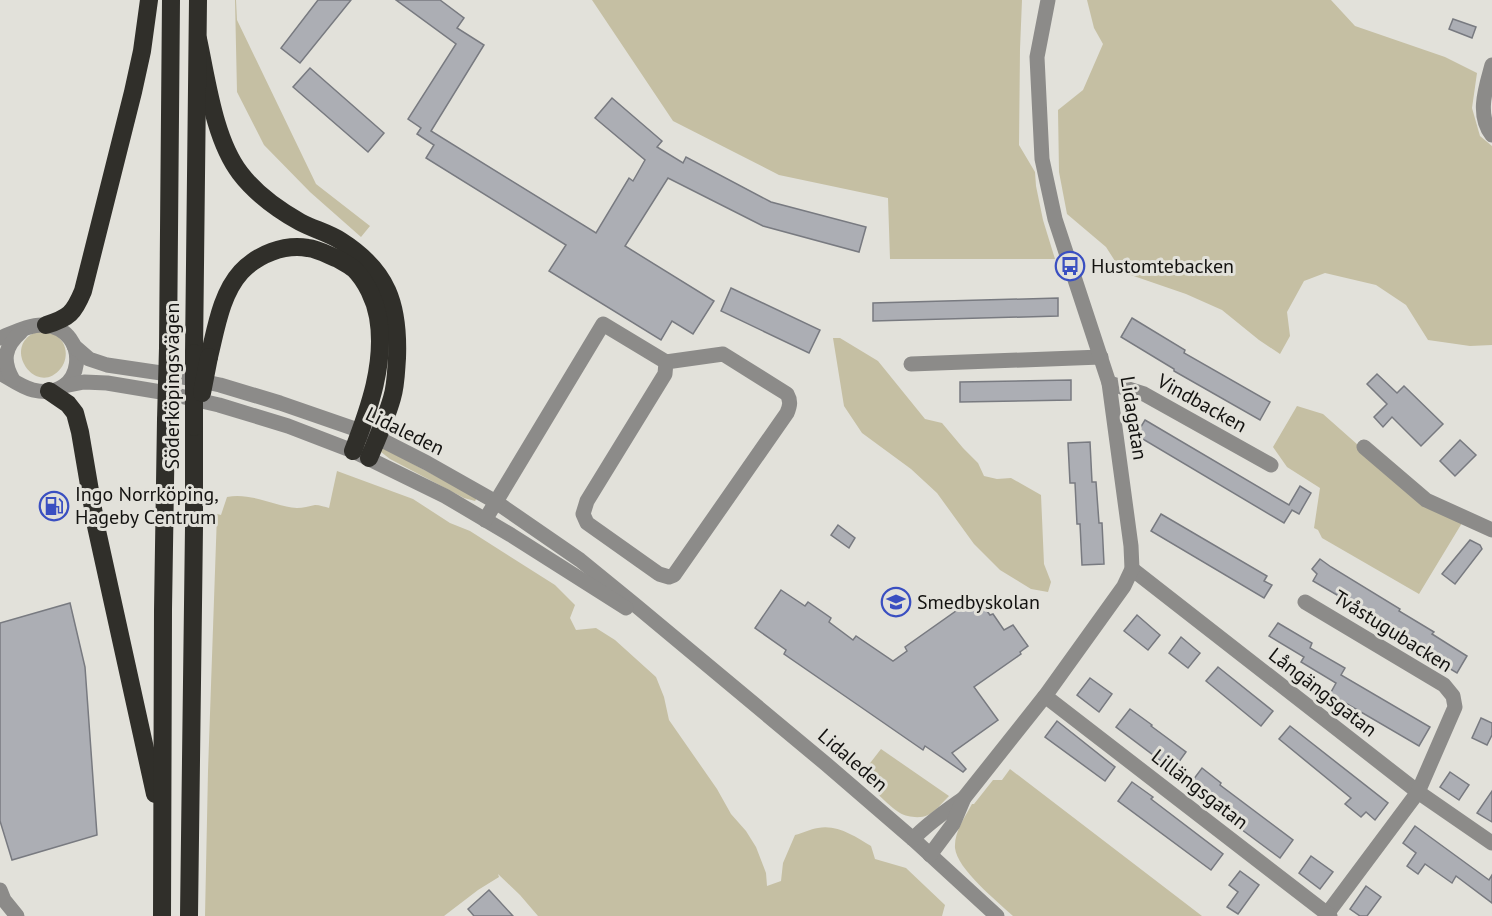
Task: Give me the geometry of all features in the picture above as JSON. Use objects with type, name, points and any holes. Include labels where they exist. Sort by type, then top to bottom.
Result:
[{"type":"highway","points":[[46,325],[61,321],[70,315],[83,291],[133,92],[142,51],[149,0]]},
{"type":"highway","name":"Söderköpingsvägen","points":[[162,916],[163,610],[171,0]]},
{"type":"highway","name":"Söderköpingsvägen","points":[[189,916],[195,527],[194,427],[202,355],[198,0]]},
{"type":"highway","points":[[198,39],[220,133],[239,171],[254,189],[279,210],[339,240],[360,254],[387,287],[394,309],[397,344],[396,379],[393,398],[369,435],[361,455]]},
{"type":"highway","points":[[202,355],[218,321],[227,294],[240,273],[271,252],[291,247],[309,248],[326,253],[352,267],[362,279],[371,294],[378,316],[380,338],[369,435]]},
{"type":"highway","points":[[56,388],[75,413],[80,432],[96,526],[162,829]]},
{"type":"street","name":"Lidagatan","points":[[1048,0],[1037,57],[1042,159],[1055,219],[1109,382],[1131,546],[1132,569]]},
{"type":"street","points":[[1492,65],[1484,96],[1484,118],[1492,135]]},
{"type":"street","points":[[485,520],[603,324],[666,362],[723,354],[787,394],[790,406],[674,575],[669,577],[658,574],[587,523],[584,514],[587,501],[665,374],[666,362]]},
{"type":"street","points":[[0,338],[35,325],[57,328],[68,336],[78,358],[72,379],[56,388],[33,390],[6,377],[9,345],[23,330]]},
{"type":"street","name":"Lidaleden","points":[[74,346],[89,359],[220,386],[280,403],[369,435],[496,502],[580,560],[797,739],[913,839],[997,916]]},
{"type":"street","points":[[911,364],[1101,357]]},
{"type":"street","name":"Lidaleden","points":[[56,388],[84,382],[107,383],[167,393],[219,405],[288,426],[361,455],[445,496],[511,535],[676,640]]},
{"type":"street","name":"Vindbacken","points":[[1109,382],[1144,394],[1271,465]]},
{"type":"street","points":[[1364,447],[1426,500],[1492,530]]},
{"type":"street","points":[[930,855],[953,825],[964,798],[1045,696],[1108,611],[1132,569]]},
{"type":"street","name":"Långängsgatan","points":[[1132,569],[1418,792],[1492,843]]},
{"type":"street","name":"Tvåstugubacken","points":[[1305,602],[1444,685],[1453,696],[1455,707],[1418,792],[1328,915]]},
{"type":"street","name":"Lillängsgatan","points":[[1045,696],[1328,915]]},
{"type":"street","points":[[913,839],[941,814],[964,798]]},
{"type":"street","points":[[0,890],[4,900],[17,916]]},
{"type":"shaded area","points":[[235,0],[237,20],[316,184],[370,226],[361,237],[310,192],[264,145],[237,92]]},
{"type":"shaded area","points":[[592,0],[1022,0],[1019,145],[1035,172],[1043,220],[1055,259],[890,259],[888,198],[779,175],[673,121]]},
{"type":"shaded area","points":[[1087,0],[1331,0],[1355,26],[1445,57],[1477,73],[1472,108],[1480,136],[1492,146],[1492,345],[1470,346],[1428,340],[1406,305],[1376,285],[1325,273],[1304,281],[1287,312],[1290,336],[1280,354],[1222,310],[1186,294],[1122,272],[1106,247],[1067,214],[1059,172],[1058,110],[1083,90],[1103,44],[1094,28]]},
{"type":"shaded area","points":[[36,332],[56,335],[65,348],[64,363],[52,376],[42,378],[33,374],[26,367],[22,358],[21,348],[26,339]]},
{"type":"shaded area","points":[[833,338],[840,338],[878,361],[925,419],[942,423],[978,463],[984,476],[997,479],[1011,478],[1041,495],[1044,564],[1051,582],[1048,592],[1031,589],[1000,570],[974,544],[937,493],[911,469],[862,433],[844,406]]},
{"type":"shaded area","points":[[1297,406],[1323,414],[1358,445],[1462,523],[1419,594],[1322,538],[1318,530],[1314,528],[1320,488],[1287,467],[1273,447]]},
{"type":"shaded area","points":[[383,448],[477,498],[475,501],[464,498],[390,459],[381,452]]},
{"type":"shaded area","points":[[337,471],[413,499],[450,523],[470,531],[555,585],[575,605],[570,618],[576,630],[596,628],[615,640],[656,677],[664,697],[669,720],[717,789],[731,814],[756,847],[766,873],[767,886],[781,881],[783,863],[795,835],[825,827],[832,828],[846,832],[871,846],[875,859],[906,868],[945,905],[942,916],[538,916],[498,874],[499,877],[444,916],[205,916],[217,514],[221,515],[227,497],[236,496],[297,508],[315,505],[329,508]]},
{"type":"shaded area","points":[[881,749],[949,796],[933,812],[925,816],[914,817],[900,813],[878,794],[865,776],[864,771]]},
{"type":"shaded area","points":[[1010,769],[1202,916],[1013,916],[970,875],[957,856],[955,848],[958,830],[972,804],[993,780],[1002,780]]},
{"type":"building","points":[[318,0],[351,0],[300,63],[281,48]]},
{"type":"building","points":[[396,0],[440,0],[464,18],[457,28],[484,45],[431,131],[596,233],[629,178],[633,181],[645,160],[595,118],[612,98],[662,141],[657,147],[683,163],[686,157],[771,202],[866,227],[859,252],[763,226],[668,178],[625,246],[714,301],[693,334],[672,321],[661,340],[549,271],[566,245],[426,158],[434,145],[417,134],[421,128],[408,119],[456,44]]},
{"type":"building","points":[[1453,19],[1476,27],[1472,38],[1449,29]]},
{"type":"building","points":[[310,68],[384,133],[368,152],[293,87]]},
{"type":"building","points":[[731,288],[820,330],[809,353],[721,311]]},
{"type":"building","points":[[1058,298],[1058,316],[873,321],[873,303]]},
{"type":"building","points":[[1132,318],[1185,350],[1184,353],[1270,402],[1260,420],[1174,371],[1121,337]]},
{"type":"building","points":[[1377,374],[1397,393],[1404,386],[1443,424],[1421,446],[1392,417],[1383,427],[1374,417],[1387,404],[1367,384]]},
{"type":"building","points":[[1071,380],[1071,400],[960,402],[960,382]]},
{"type":"building","points":[[1145,420],[1289,505],[1300,486],[1311,493],[1299,514],[1292,510],[1284,523],[1136,435]]},
{"type":"building","points":[[1460,440],[1476,455],[1455,476],[1440,461]]},
{"type":"building","points":[[1090,442],[1092,482],[1096,482],[1099,523],[1102,523],[1104,564],[1082,565],[1080,524],[1077,524],[1075,483],[1070,483],[1068,443]]},
{"type":"building","name":"Ingo Norrköping, Hageby Centrum","points":[[59,496],[63,512],[48,516],[44,500]]},
{"type":"building","points":[[1161,514],[1267,576],[1264,581],[1272,585],[1264,598],[1151,531]]},
{"type":"building","points":[[838,525],[855,538],[849,548],[831,535]]},
{"type":"building","points":[[1470,540],[1480,545],[1482,549],[1455,584],[1442,574]]},
{"type":"building","points":[[1320,559],[1400,609],[1399,611],[1434,632],[1432,634],[1467,656],[1457,673],[1422,652],[1423,650],[1388,628],[1390,626],[1313,581],[1317,574],[1312,569]]},
{"type":"building","points":[[781,590],[805,606],[808,602],[831,618],[829,622],[853,640],[856,636],[893,661],[907,651],[905,647],[973,599],[979,605],[981,603],[990,615],[993,614],[1004,630],[1013,625],[1028,646],[1020,652],[1021,654],[974,687],[998,720],[952,753],[966,769],[963,772],[925,746],[923,750],[784,654],[786,650],[755,628]]},
{"type":"building","points":[[70,603],[85,667],[97,835],[12,860],[0,821],[0,623]]},
{"type":"building","points":[[1137,615],[1160,635],[1148,650],[1124,631]]},
{"type":"building","points":[[1278,623],[1312,643],[1310,648],[1345,668],[1341,675],[1430,727],[1419,746],[1330,694],[1336,683],[1301,662],[1304,657],[1269,636]]},
{"type":"building","points":[[1181,637],[1200,653],[1188,668],[1169,653]]},
{"type":"building","points":[[1218,667],[1273,711],[1261,726],[1206,681]]},
{"type":"building","points":[[1090,678],[1112,694],[1099,712],[1077,695]]},
{"type":"building","points":[[1130,709],[1186,752],[1173,770],[1116,727]]},
{"type":"building","points":[[1481,718],[1492,723],[1492,735],[1487,745],[1472,738]]},
{"type":"building","points":[[1057,721],[1115,767],[1105,781],[1045,737]]},
{"type":"building","points":[[1290,726],[1388,803],[1375,820],[1366,812],[1361,817],[1345,804],[1351,798],[1279,739]]},
{"type":"building","points":[[1202,768],[1221,783],[1220,785],[1293,840],[1280,858],[1222,815],[1226,811],[1190,784]]},
{"type":"building","points":[[1450,772],[1469,785],[1459,800],[1440,787]]},
{"type":"building","points":[[1132,782],[1223,854],[1211,870],[1118,801]]},
{"type":"building","points":[[1492,791],[1492,822],[1477,813]]},
{"type":"building","points":[[1415,826],[1489,880],[1492,875],[1492,903],[1456,876],[1452,883],[1425,864],[1418,874],[1407,866],[1416,853],[1403,843]]},
{"type":"building","points":[[1311,856],[1333,872],[1320,889],[1299,873]]},
{"type":"building","points":[[1240,871],[1259,885],[1238,914],[1227,907],[1238,892],[1229,885]]},
{"type":"building","points":[[1366,886],[1381,897],[1367,916],[1360,916],[1350,909]]},
{"type":"building","points":[[489,890],[513,916],[474,916],[468,909]]},
{"type":"place","name":"Hustomtebacken","points":[[1070,266]]},
{"type":"place","name":"Ingo Norrköping, Hageby Centrum","points":[[54,506]]},
{"type":"place","name":"Smedbyskolan","points":[[896,602]]}]
